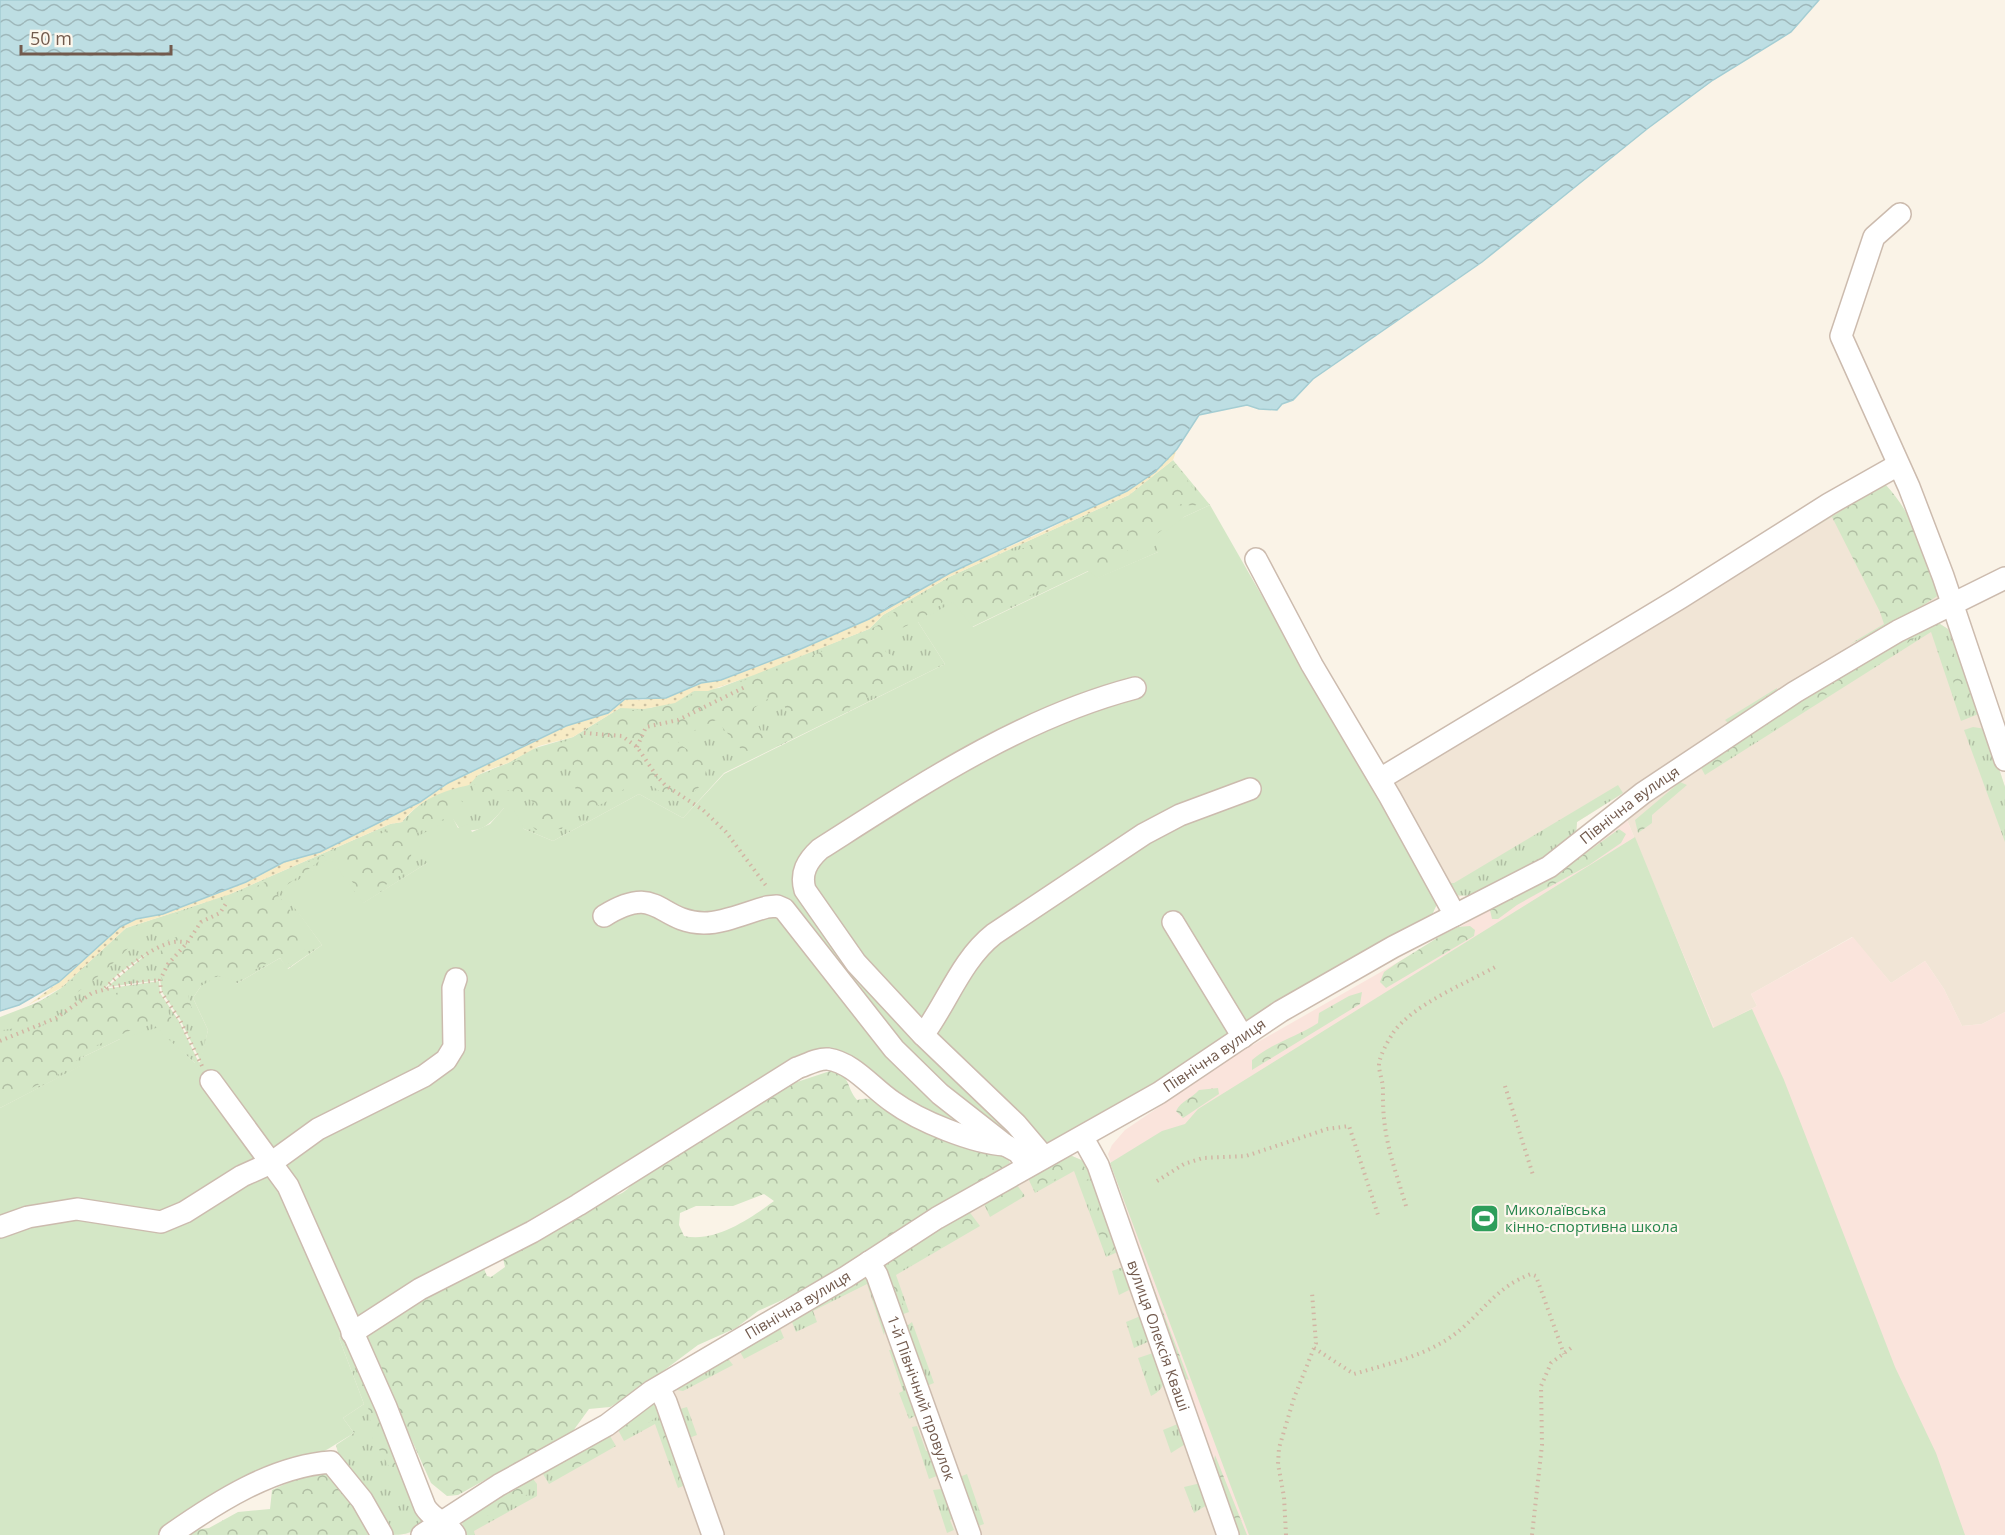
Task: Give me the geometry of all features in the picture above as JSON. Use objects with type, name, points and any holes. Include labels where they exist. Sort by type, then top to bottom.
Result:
[{"type":"street","points":[[1900,213],[1875,237],[1841,336],[1898,465],[1943,576],[2005,760]]},
{"type":"street","points":[[1380,779],[1680,598],[1828,504],[1898,465]]},
{"type":"street","points":[[1256,559],[1312,665],[1380,779],[1455,915]]},
{"type":"street","name":"Північна вулиця","points":[[422,1535],[448,1529],[500,1485],[607,1425],[659,1388],[869,1262],[937,1218],[1159,1093],[1281,1011],[1393,947],[1549,867],[1643,793],[1796,692],[1898,631],[2005,578]]},
{"type":"street","points":[[1036,1162],[1016,1124],[923,1035],[856,963],[806,890],[803,882],[805,869],[810,858],[868,818],[969,758],[1072,708],[1135,688]]},
{"type":"street","points":[[923,1035],[954,983],[985,941],[994,934],[1144,834],[1180,815],[1251,789]]},
{"type":"street","points":[[604,916],[634,901],[648,902],[686,921],[706,923],[777,906],[784,909],[894,1049],[940,1094],[1005,1146],[1036,1162]]},
{"type":"street","points":[[1173,922],[1244,1037]]},
{"type":"street","points":[[0,1227],[28,1217],[76,1209],[92,1209],[160,1222],[185,1212],[242,1176],[271,1163],[318,1129],[424,1076],[446,1060],[454,1047],[453,988],[456,980]]},
{"type":"street","points":[[352,1334],[420,1289],[578,1205],[691,1132],[797,1068],[815,1061],[826,1059],[847,1065],[894,1104],[931,1122],[989,1144],[1005,1146]]},
{"type":"street","points":[[211,1081],[288,1186],[386,1407],[425,1508],[432,1518],[448,1529]]},
{"type":"street","name":"вулиця Олексія Кваші","points":[[1083,1137],[1098,1165],[1228,1535]]},
{"type":"street","name":"1-й Північний провулок","points":[[869,1262],[877,1275],[970,1535]]},
{"type":"street","points":[[659,1388],[713,1535]]},
{"type":"street","points":[[170,1535],[203,1512],[250,1486],[310,1463],[331,1462],[362,1500],[382,1535]]},
{"type":"path","points":[[637,747],[646,727],[678,720],[747,686]]},
{"type":"path","points":[[584,733],[622,736],[637,747],[665,785],[703,810],[726,832],[760,874],[777,906]]},
{"type":"path","points":[[211,1081],[180,1020],[161,992],[160,980],[168,964],[187,943],[201,922],[220,913],[227,902]]},
{"type":"path","points":[[105,989],[118,975],[159,946],[179,940],[187,943]]},
{"type":"path","points":[[1406,1206],[1385,1142],[1382,1119],[1383,1087],[1378,1064],[1394,1033],[1422,1007],[1497,966]]},
{"type":"path","points":[[0,1041],[56,1018],[92,993],[160,980]]},
{"type":"path","points":[[1505,1086],[1533,1175]]},
{"type":"path","points":[[1157,1181],[1193,1161],[1246,1156],[1327,1129],[1349,1126],[1378,1215]]},
{"type":"path","points":[[1314,1348],[1354,1374],[1431,1350],[1460,1330],[1494,1294],[1515,1280],[1531,1274],[1536,1276],[1564,1354]]},
{"type":"path","points":[[1286,1535],[1284,1497],[1278,1464],[1279,1448],[1294,1398],[1316,1343],[1312,1293]]},
{"type":"path","points":[[1532,1535],[1542,1445],[1541,1386],[1551,1364],[1571,1348]]},
{"type":"shaded area","points":[[1882,480],[1943,595],[1577,822],[1576,834],[1459,897],[1452,895],[1394,794],[1394,782]]},
{"type":"shaded area","points":[[1940,624],[1948,629],[1958,649],[2005,787],[2005,1012],[1982,1024],[1962,1026],[1944,989],[1925,961],[1891,983],[1852,937],[1751,994],[1757,1006],[1714,1028],[1627,820],[1687,773]]},
{"type":"shaded area","name":"Миколаївська кінно-спортивна школа","points":[[1627,820],[1714,1028],[1757,1006],[1751,994],[1853,937],[1891,983],[1925,961],[1944,989],[1962,1026],[1982,1024],[2005,1012],[2005,1535],[1235,1535],[1108,1154],[1112,1145],[1125,1130],[1237,1054],[1551,875]]},
{"type":"shaded area","points":[[1072,1156],[1086,1162],[1220,1535],[976,1535],[898,1316],[888,1259],[1053,1160]]},
{"type":"shaded area","points":[[868,1278],[964,1535],[720,1535],[674,1396],[675,1390],[678,1385]]},
{"type":"shaded area","points":[[652,1399],[705,1535],[463,1535],[462,1518]]},
{"type":"green space","points":[[1173,460],[1210,505],[1184,517],[1158,552],[1096,579],[1088,571],[972,627],[918,622],[945,664],[724,773],[683,818],[639,794],[553,841],[524,829],[504,808],[489,823],[479,829],[459,828],[453,819],[427,863],[362,904],[330,859],[283,891],[322,945],[287,969],[280,958],[236,984],[201,986],[193,998],[208,1030],[201,1062],[180,1019],[162,992],[160,980],[107,987],[148,953],[117,975],[104,989],[159,981],[160,993],[179,1021],[199,1063],[195,1063],[181,1051],[120,1039],[81,1058],[81,1066],[0,1108],[0,1017],[39,1002],[61,988],[126,928],[228,895],[390,824],[402,822],[414,809],[438,793],[464,786],[478,775],[508,763],[532,749],[573,737],[620,708],[651,708],[694,691],[719,688],[869,629],[883,615],[949,577],[1129,495]]},
{"type":"green space","points":[[1176,464],[1200,498],[1200,503],[1194,506],[1181,504],[1171,511],[1170,519],[1161,531],[1128,550],[1109,572],[1098,574],[1090,568],[1078,571],[981,620],[972,618],[945,590],[945,583],[990,559],[1027,547],[1069,523],[1125,500],[1158,474]]},
{"type":"green space","points":[[1885,484],[1912,522],[1939,595],[1891,626],[1850,644],[1884,624],[1880,612],[1832,517],[1808,531]]},
{"type":"green space","points":[[1210,505],[1306,673],[1372,780],[1438,902],[1432,915],[1188,1065],[1052,1143],[1012,1134],[993,1142],[931,1117],[834,1057],[339,1338],[364,1404],[343,1418],[354,1433],[328,1449],[158,1535],[0,1535],[0,1108],[80,1066],[81,1058],[120,1039],[156,1028],[195,1063],[200,1062],[208,1030],[193,998],[201,986],[218,976],[233,980],[236,984],[280,958],[288,969],[322,945],[282,891],[330,858],[363,903],[427,863],[416,837],[453,818],[458,828],[468,824],[472,832],[490,824],[504,808],[513,808],[524,829],[553,841],[639,794],[683,818],[724,774],[945,664],[918,622],[953,602],[973,627],[1089,571],[1097,578],[1158,552],[1155,540],[1184,517]]},
{"type":"green space","points":[[937,586],[946,596],[936,609],[880,639],[886,652],[900,660],[903,669],[901,681],[894,688],[871,696],[778,746],[773,742],[786,722],[787,713],[781,699],[769,698],[754,708],[756,721],[764,738],[754,753],[741,749],[716,720],[683,736],[678,743],[707,763],[706,772],[698,788],[675,802],[645,781],[628,787],[603,804],[585,807],[576,792],[573,765],[567,753],[552,766],[551,781],[557,793],[551,808],[564,822],[562,829],[536,830],[530,824],[534,803],[513,791],[499,790],[475,795],[473,786],[493,769],[519,760],[538,748],[571,740],[617,712],[666,706],[697,693],[718,690],[814,655],[877,626],[899,608]]},
{"type":"green space","points":[[1929,623],[1940,624],[1948,629],[1981,713],[1961,721],[1931,632],[1705,775],[1699,764]]},
{"type":"green space","points":[[1926,626],[1929,628],[1926,631],[1707,772],[1704,765],[1806,694]]},
{"type":"green space","points":[[1940,643],[1952,651],[1963,672],[1969,689],[1968,711],[1962,707]]},
{"type":"green space","points":[[1777,688],[1776,693],[1729,724],[1725,720]]},
{"type":"green space","points":[[1973,727],[1986,729],[2005,787],[2005,842],[1964,730]]},
{"type":"green space","points":[[1680,782],[1687,785],[1652,815],[1652,823],[1638,833],[1635,820]]},
{"type":"green space","points":[[1618,785],[1623,793],[1577,822],[1576,834],[1547,858],[1471,896],[1452,895],[1443,883],[1454,883]]},
{"type":"green space","points":[[454,793],[467,807],[415,834],[411,842],[409,864],[394,880],[380,888],[367,894],[357,888],[333,857],[332,854],[406,823],[432,800]]},
{"type":"green space","points":[[1619,829],[1626,834],[1621,843],[1589,865],[1517,905],[1498,919],[1492,919],[1490,910],[1496,904],[1564,869]]},
{"type":"green space","name":"Миколаївська кінно-спортивна школа","points":[[1635,837],[1713,1028],[1752,1009],[1784,1080],[1895,1367],[1936,1453],[1965,1535],[1249,1535],[1110,1163],[1162,1131],[1185,1124],[1198,1109]]},
{"type":"green space","points":[[323,855],[325,857],[276,893],[298,920],[311,943],[287,965],[281,956],[239,978],[213,977],[199,984],[188,996],[194,1016],[192,1021],[175,1011],[164,991],[158,972],[162,942],[191,932],[201,922],[197,918],[185,919],[161,934],[145,931],[144,926],[222,896],[250,889]]},
{"type":"green space","points":[[1470,926],[1475,930],[1474,936],[1386,988],[1380,982],[1384,972],[1442,935],[1458,927]]},
{"type":"green space","points":[[124,930],[133,930],[135,939],[112,965],[73,995],[32,1021],[14,1028],[0,1030],[0,1020],[63,990],[80,970],[104,955]]},
{"type":"green space","points":[[143,985],[152,985],[178,1029],[181,1039],[177,1042],[152,1024],[145,1024],[86,1050],[69,1069],[0,1104],[0,1047],[96,999]]},
{"type":"green space","points":[[1362,992],[1360,1004],[1252,1070],[1252,1060],[1259,1054],[1318,1023],[1319,1013],[1349,996]]},
{"type":"green space","points":[[830,1071],[837,1073],[845,1078],[857,1100],[880,1101],[904,1122],[940,1136],[1007,1154],[1010,1163],[813,1286],[758,1311],[736,1328],[698,1345],[635,1392],[610,1407],[589,1409],[573,1431],[458,1495],[447,1496],[431,1483],[364,1334],[482,1264],[487,1276],[491,1277],[505,1267],[503,1258],[604,1196],[618,1195],[623,1192],[632,1184],[644,1166],[670,1162],[676,1149],[785,1086]],"holes":[[[764,1194],[774,1201],[743,1222],[720,1233],[708,1236],[684,1236],[679,1225],[680,1213],[696,1206],[733,1206]]]},
{"type":"green space","points":[[1218,1088],[1219,1094],[1183,1118],[1176,1111],[1199,1090]]},
{"type":"green space","points":[[1072,1156],[1086,1162],[1120,1251],[1106,1257],[1074,1171],[1035,1193],[1027,1176],[1062,1157]]},
{"type":"green space","points":[[1064,1158],[1079,1160],[1092,1177],[1081,1183],[1074,1169],[1039,1188],[1033,1186],[1029,1177]]},
{"type":"green space","points":[[1017,1185],[1025,1196],[990,1217],[984,1204]]},
{"type":"green space","points":[[1089,1204],[1097,1204],[1118,1247],[1106,1255]]},
{"type":"green space","points":[[968,1210],[980,1226],[896,1275],[909,1312],[898,1316],[883,1268],[888,1259]]},
{"type":"green space","points":[[963,1215],[969,1215],[974,1225],[971,1230],[893,1275],[905,1310],[899,1313],[885,1272],[889,1261]]},
{"type":"green space","points":[[1144,1262],[1189,1380],[1181,1378],[1141,1264]]},
{"type":"green space","points":[[1123,1267],[1131,1289],[1119,1295],[1112,1271]]},
{"type":"green space","points":[[864,1276],[868,1278],[886,1327],[884,1335],[867,1284],[813,1311],[817,1322],[796,1332],[790,1317]]},
{"type":"green space","points":[[1143,1315],[1152,1340],[1134,1348],[1126,1322]]},
{"type":"green space","points":[[912,1322],[934,1383],[924,1387],[903,1329]]},
{"type":"green space","points":[[778,1324],[784,1338],[744,1359],[738,1348]]},
{"type":"green space","points":[[347,1333],[423,1517],[414,1531],[409,1533],[385,1535],[340,1461],[336,1445],[354,1433],[343,1418],[364,1404],[339,1338]]},
{"type":"green space","points":[[344,1337],[348,1338],[408,1484],[401,1487],[373,1439],[368,1406]]},
{"type":"green space","points":[[889,1350],[895,1350],[919,1414],[909,1419],[899,1393],[903,1391]]},
{"type":"green space","points":[[1156,1352],[1163,1371],[1164,1382],[1158,1392],[1151,1396],[1138,1358]]},
{"type":"green space","points":[[726,1356],[733,1365],[683,1391],[677,1390],[676,1388]]},
{"type":"green space","points":[[656,1400],[688,1484],[678,1488],[655,1424],[624,1441],[616,1426]]},
{"type":"green space","points":[[654,1403],[658,1409],[658,1416],[634,1433],[623,1433],[621,1428]]},
{"type":"green space","points":[[687,1407],[697,1435],[689,1438],[680,1409]]},
{"type":"green space","points":[[1180,1423],[1187,1443],[1171,1453],[1163,1430]]},
{"type":"green space","points":[[659,1426],[668,1436],[682,1478],[679,1482]]},
{"type":"green space","points":[[917,1426],[926,1451],[933,1450],[942,1474],[929,1479],[912,1427]]},
{"type":"green space","points":[[607,1431],[616,1446],[549,1484],[540,1469]]},
{"type":"green space","points":[[603,1439],[610,1439],[611,1444],[606,1450],[555,1478],[552,1476],[561,1464]]},
{"type":"green space","points":[[1215,1455],[1247,1535],[1239,1535],[1213,1467]]},
{"type":"green space","points":[[330,1473],[353,1501],[368,1535],[186,1535],[194,1530],[209,1528],[238,1512],[270,1509],[272,1490],[307,1474]]},
{"type":"green space","points":[[967,1474],[984,1524],[973,1528],[957,1478]]},
{"type":"green space","points":[[530,1475],[537,1484],[537,1496],[474,1531],[475,1535],[463,1535],[462,1518]]},
{"type":"green space","points":[[1201,1483],[1207,1505],[1194,1513],[1184,1487]]},
{"type":"green space","points":[[524,1485],[528,1494],[493,1516],[484,1515],[487,1505]]},
{"type":"green space","points":[[949,1488],[959,1516],[950,1520],[954,1530],[947,1533],[933,1490]]},
{"type":"sand","points":[[1177,449],[1173,460],[1129,495],[949,577],[883,615],[869,629],[754,675],[708,691],[694,691],[675,703],[644,709],[620,708],[573,737],[539,746],[508,763],[478,775],[469,785],[433,797],[416,807],[402,822],[390,824],[228,895],[126,928],[61,988],[28,1005],[59,982],[120,927],[136,919],[163,914],[246,882],[284,862],[320,852],[420,802],[448,783],[566,726],[608,713],[625,699],[643,700],[701,683],[721,680],[869,619],[950,573],[1047,530],[1155,472]]},
{"type":"water","points":[[0,0],[1819,0],[1791,32],[1713,80],[1647,129],[1482,262],[1313,379],[1293,400],[1282,404],[1277,410],[1259,409],[1247,405],[1199,415],[1177,449],[1155,472],[1127,491],[950,573],[869,619],[794,652],[721,680],[701,683],[666,698],[625,699],[608,713],[566,726],[448,783],[420,802],[320,852],[284,862],[246,882],[163,914],[136,919],[120,927],[59,982],[19,1005],[0,1011]]},
{"type":"place","name":"Миколаївська кінно-спортивна школа","points":[[1484,1219]]}]
